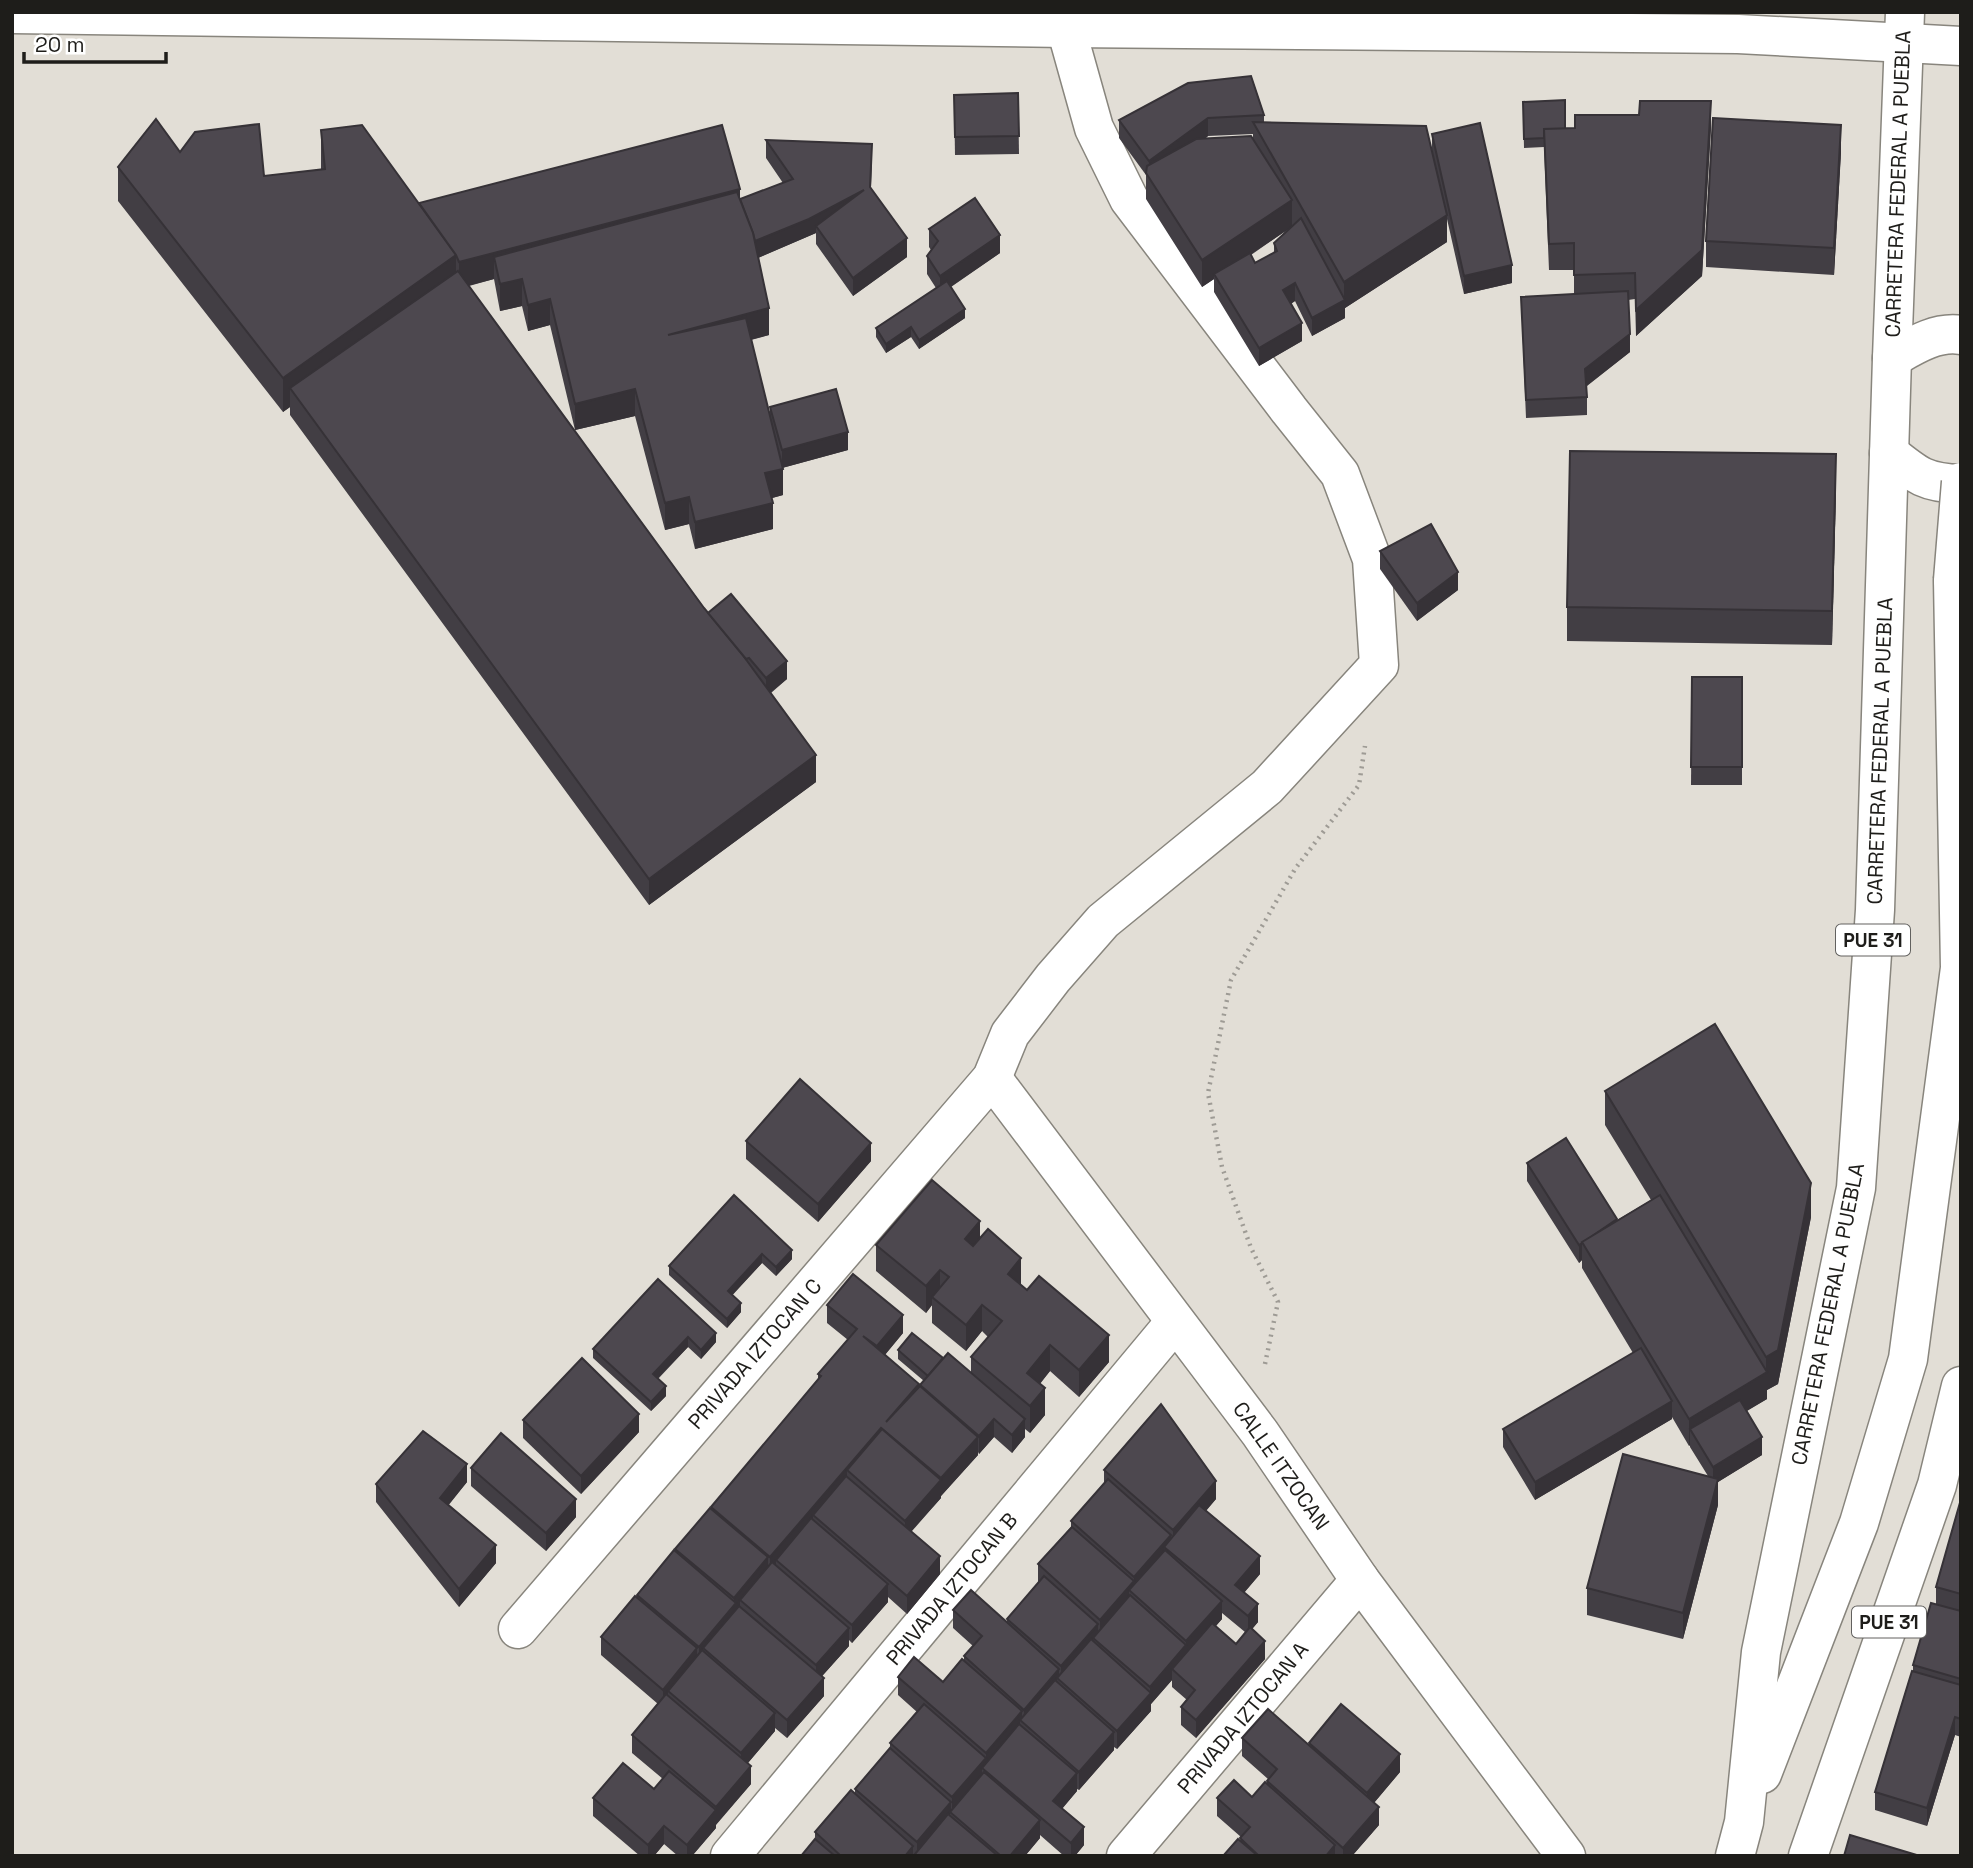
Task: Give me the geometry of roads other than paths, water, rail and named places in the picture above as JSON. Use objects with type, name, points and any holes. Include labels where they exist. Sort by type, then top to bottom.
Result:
[{"type":"main road","points":[[12,14],[1066,28],[1738,23],[1904,28],[1961,46]]},
{"type":"main road","name":"PRIVADA IZTOCAN C","points":[[518,1629],[992,1078],[1010,1034],[1053,978],[1103,921],[1267,787],[1379,665],[1372,559],[1340,474],[1129,199],[1094,128],[1066,28]]},
{"type":"main road","name":"CARRETERA FEDERAL A PUEBLA","points":[[1739,1839],[1761,1652],[1856,1188],[1875,910],[1904,28]]},
{"type":"main road","points":[[1892,358],[1922,341],[1948,333],[1961,335]]},
{"type":"main road","points":[[1739,1839],[1859,1523],[1908,1359],[1960,968],[1953,580],[1961,483],[1944,483],[1918,477],[1889,453]]},
{"type":"main road","name":"CALLE ITZOCAN","points":[[992,1078],[1259,1433],[1360,1580],[1566,1856]]},
{"type":"main road","name":"PRIVADA IZTOCAN B","points":[[730,1856],[1175,1322]]},
{"type":"main road","name":"PUE 31","points":[[1808,1856],[1937,1485],[1961,1386]]},
{"type":"main road","name":"PRIVADA IZTOCAN A","points":[[1126,1856],[1360,1580]]}]
